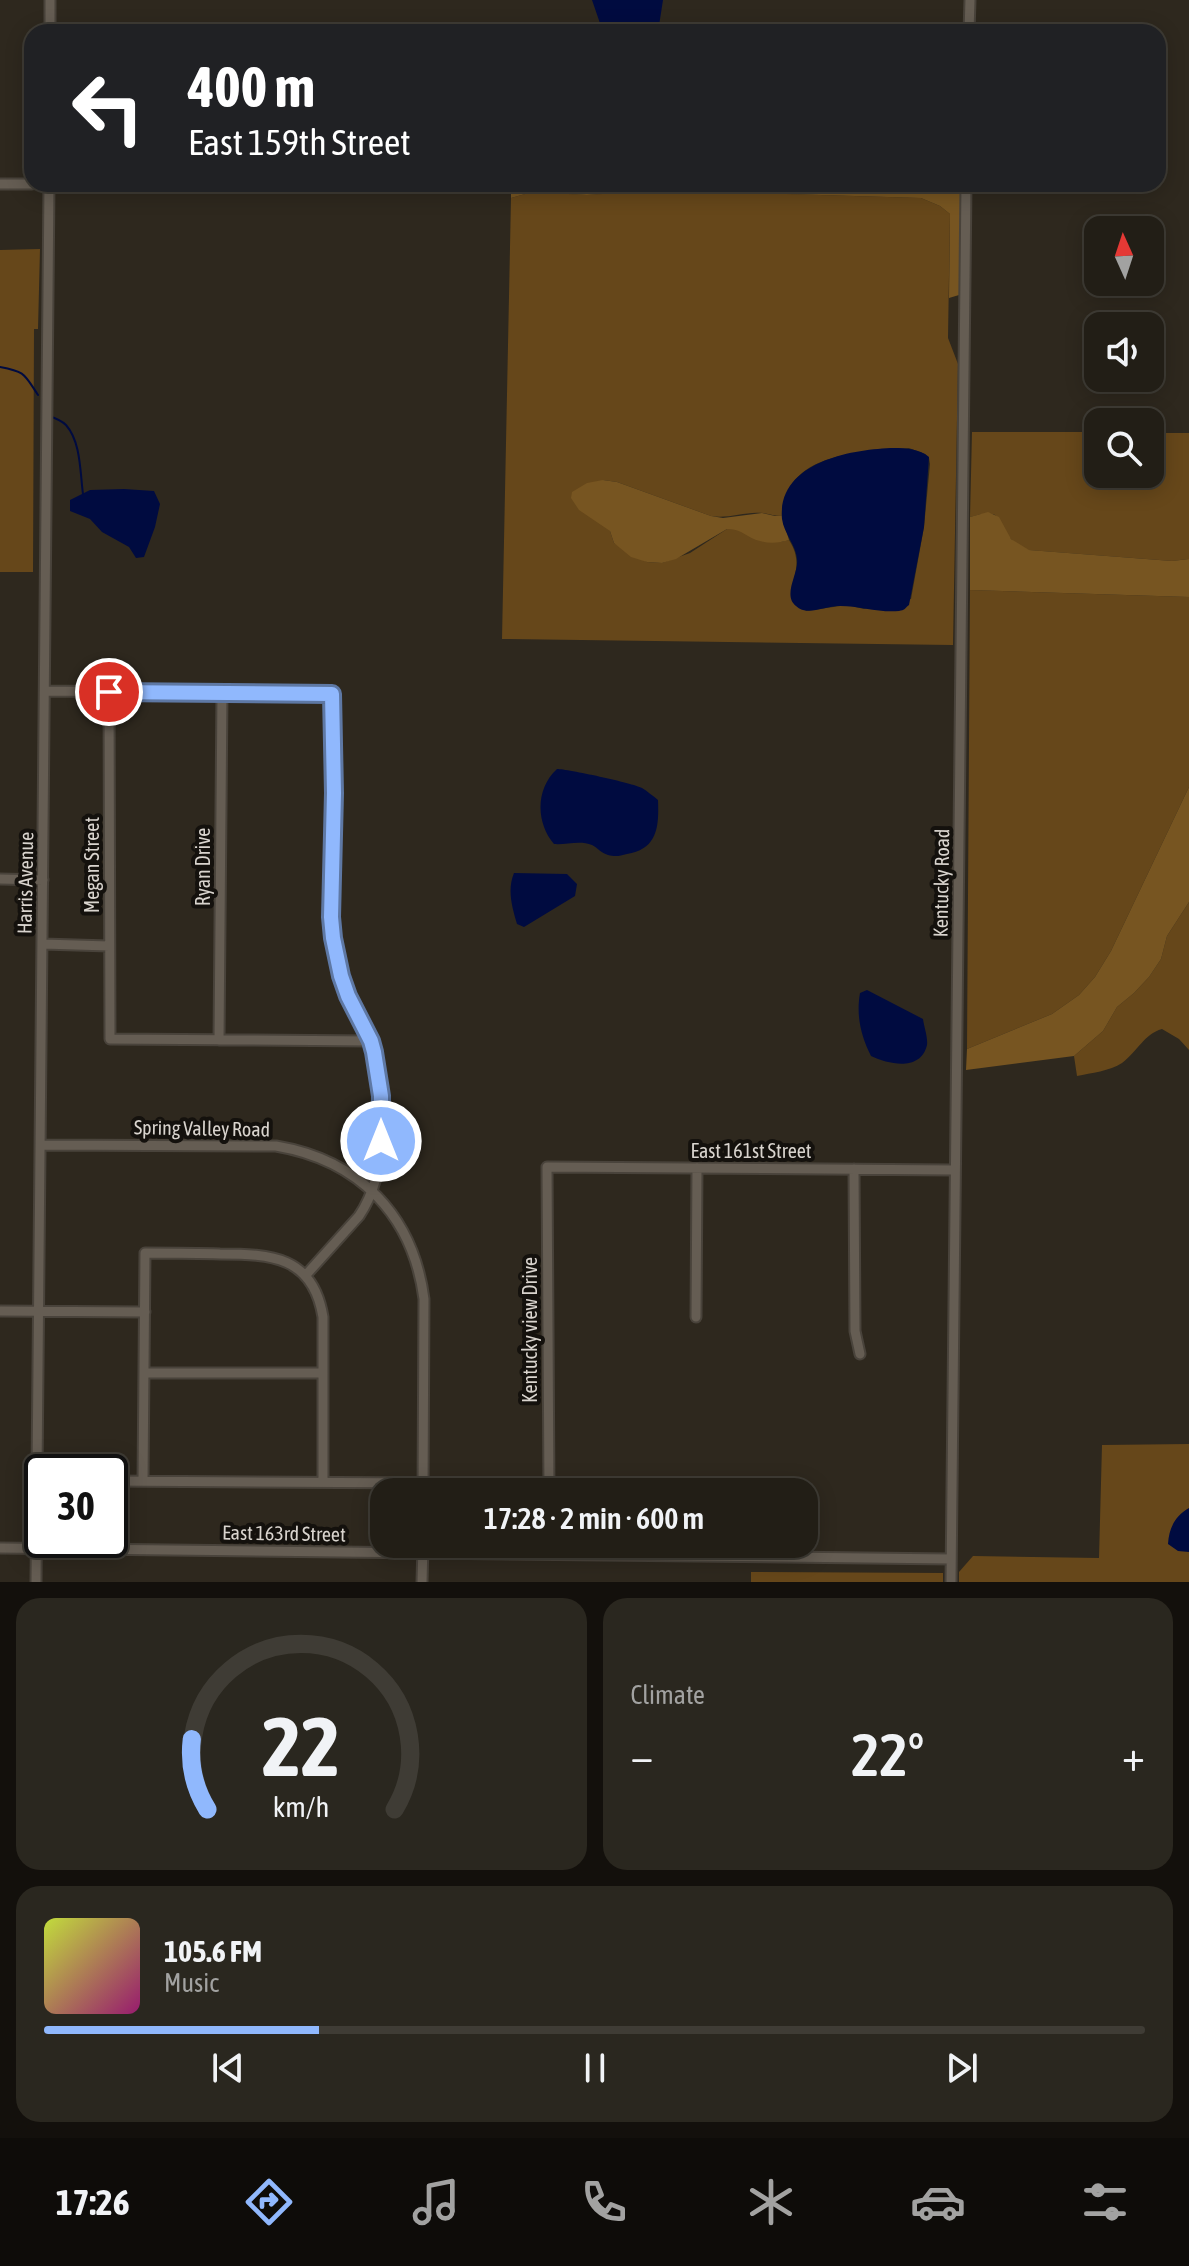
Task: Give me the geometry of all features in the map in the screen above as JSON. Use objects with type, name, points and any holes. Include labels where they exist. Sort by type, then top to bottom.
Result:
[{"type":"street","points":[[50,0],[50,24]]},
{"type":"street","points":[[969,24],[970,0]]},
{"type":"street","points":[[0,184],[24,184]]},
{"type":"street","name":"Harris Avenue","points":[[40,1454],[49,192]]},
{"type":"street","name":"Kentucky Road","points":[[951,1582],[966,192]]},
{"type":"street","points":[[45,691],[332,694],[333,938],[348,996],[371,1041],[379,1074],[382,1119],[373,1191],[359,1216],[305,1276]]},
{"type":"street","name":"Megan Street","points":[[109,692],[110,1039],[219,1040]]},
{"type":"street","name":"Ryan Drive","points":[[219,1040],[222,693]]},
{"type":"street","points":[[0,879],[43,880]]},
{"type":"street","points":[[43,944],[109,946]]},
{"type":"street","points":[[219,1040],[371,1041]]},
{"type":"street","name":"Spring Valley Road","points":[[41,1145],[276,1146],[329,1161],[373,1191],[403,1230],[422,1282],[423,1478]]},
{"type":"street","name":"East 161st Street","points":[[547,1167],[954,1170]]},
{"type":"street","name":"Kentucky view Drive","points":[[547,1167],[549,1478]]},
{"type":"street","points":[[696,1317],[697,1168]]},
{"type":"street","points":[[854,1169],[855,1331],[860,1354]]},
{"type":"street","points":[[143,1481],[145,1253],[259,1254],[282,1259],[312,1285],[321,1306],[323,1482]]},
{"type":"street","points":[[0,1311],[145,1312]]},
{"type":"street","points":[[144,1373],[323,1373]]},
{"type":"street","points":[[128,1481],[370,1484]]},
{"type":"street","name":"East 163rd Street","points":[[0,1548],[24,1548]]},
{"type":"street","name":"East 163rd Street","points":[[128,1548],[370,1548]]},
{"type":"street","name":"East 163rd Street","points":[[818,1556],[951,1559]]},
{"type":"street","name":"Harris Avenue","points":[[36,1558],[36,1582]]},
{"type":"street","points":[[422,1582],[423,1558]]},
{"type":"shaded area","points":[[592,0],[663,0],[659,24],[600,24]]},
{"type":"shaded area","points":[[511,192],[532,192],[511,198]]},
{"type":"shaded area","points":[[532,192],[587,195],[724,192],[921,198],[950,214],[948,338],[958,364],[953,645],[502,639],[511,198]],"holes":[[[909,448],[929,458],[924,527],[911,599],[864,609],[847,605],[806,611],[791,591],[796,559],[789,540],[781,542],[727,529],[690,553],[662,563],[647,562],[614,543],[610,531],[603,480],[617,482],[711,516],[756,513],[782,516],[787,494],[797,478],[829,459],[869,451]]]},
{"type":"shaded area","points":[[532,192],[630,192],[587,195]]},
{"type":"shaded area","points":[[724,192],[960,192],[959,295],[949,298],[950,214],[921,198]]},
{"type":"shaded area","points":[[40,249],[38,329],[34,329],[33,572],[0,572],[0,250]]},
{"type":"shaded area","points":[[972,432],[1084,432],[1084,488],[1164,488],[1164,433],[1189,433],[1189,559],[1172,561],[1028,550],[1011,539],[994,515],[970,517]]},
{"type":"shaded area","points":[[894,448],[917,451],[929,457],[924,527],[909,605],[902,610],[891,611],[845,606],[810,611],[800,609],[791,596],[796,554],[782,519],[784,500],[791,484],[820,462],[858,452]]},
{"type":"shaded area","points":[[603,480],[617,482],[711,516],[723,518],[762,513],[782,516],[789,540],[763,542],[727,529],[676,559],[662,563],[631,557],[614,543],[610,531],[579,510],[571,498],[572,492],[587,483]]},
{"type":"shaded area","points":[[90,490],[154,491],[160,504],[144,557],[136,558],[129,547],[102,532],[90,519],[70,511],[70,500]]},
{"type":"shaded area","points":[[988,512],[999,517],[1011,539],[1029,550],[1172,561],[1189,559],[1189,597],[970,590],[970,517]]},
{"type":"shaded area","points":[[970,590],[1189,597],[1189,787],[1111,951],[1095,977],[1079,995],[1052,1014],[967,1049]]},
{"type":"shaded area","points":[[557,769],[626,783],[642,788],[658,800],[657,827],[651,842],[637,851],[615,856],[587,844],[554,844],[544,826],[540,806],[545,786]]},
{"type":"shaded area","points":[[1189,787],[1189,902],[1167,936],[1161,959],[1149,977],[1117,1007],[1103,1031],[1074,1056],[966,1070],[967,1049],[1052,1014],[1079,995],[1095,977],[1111,951]]},
{"type":"shaded area","points":[[514,873],[567,874],[577,884],[575,896],[524,927],[517,924],[512,905]]},
{"type":"shaded area","points":[[1189,902],[1189,1050],[1179,1039],[1162,1029],[1150,1035],[1117,1066],[1077,1076],[1074,1056],[1103,1031],[1117,1007],[1149,977],[1161,959],[1167,936]]},
{"type":"shaded area","points":[[867,990],[923,1019],[927,1045],[918,1059],[904,1064],[871,1056],[859,1018],[860,993]]},
{"type":"shaded area","points":[[1189,1444],[1189,1582],[959,1582],[959,1572],[973,1556],[1099,1558],[1102,1445]]},
{"type":"shaded area","points":[[1189,1508],[1189,1552],[1178,1551],[1168,1544],[1170,1533],[1176,1519]]},
{"type":"shaded area","points":[[751,1572],[943,1573],[943,1582],[751,1582]]},
{"type":"waterway","points":[[0,367],[24,375],[38,395]]},
{"type":"waterway","points":[[49,416],[66,425],[75,440],[83,494]]},
{"type":"route","points":[[109,692],[332,694],[333,938],[348,996],[374,1052],[381,1096],[381,1141]]}]
